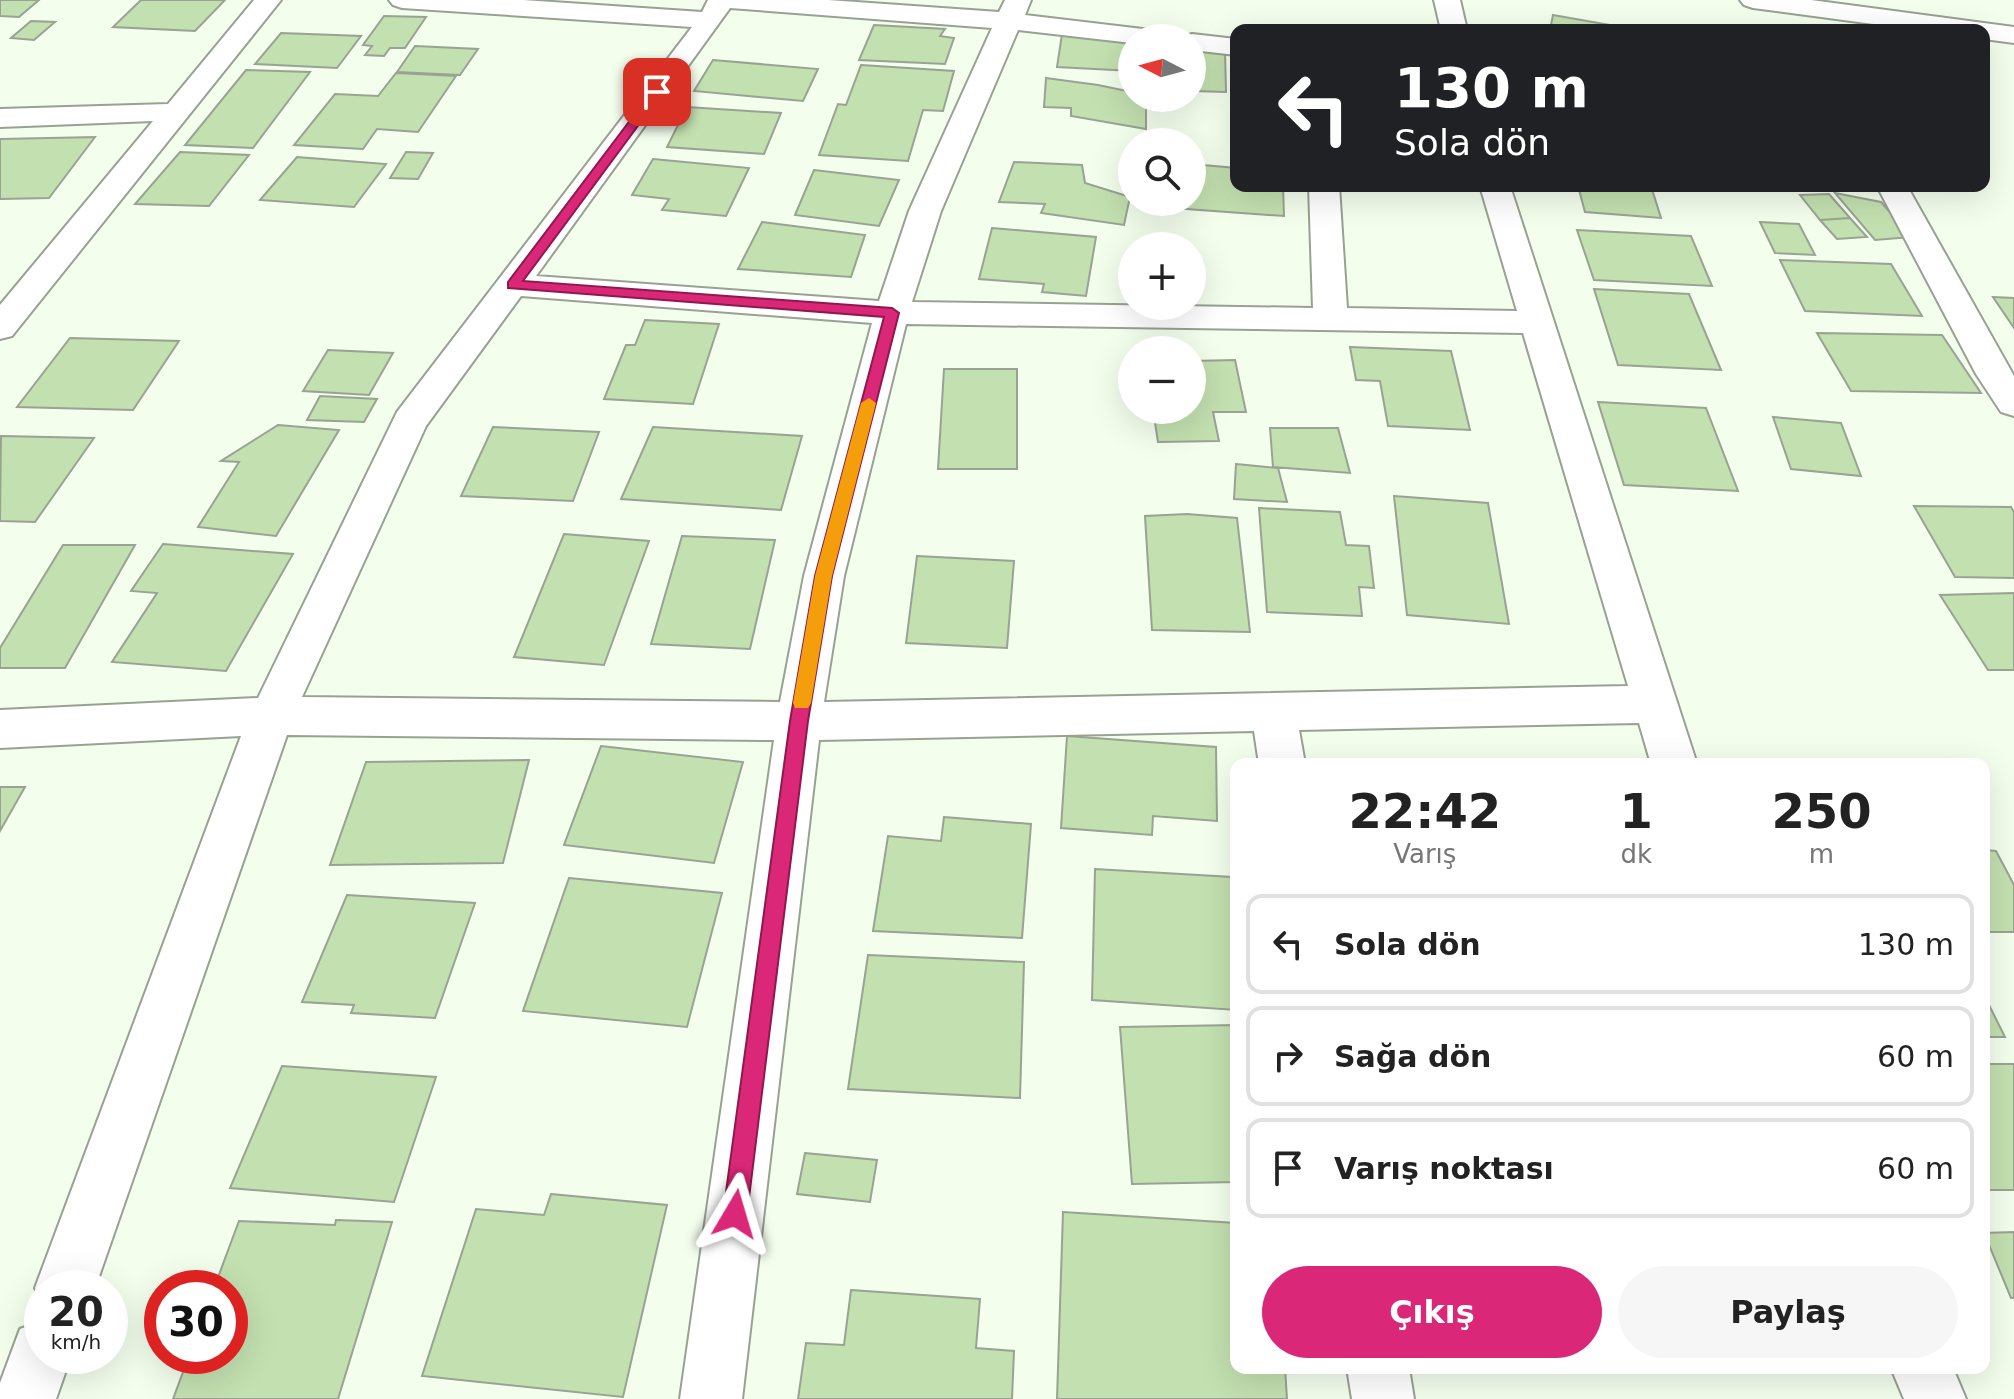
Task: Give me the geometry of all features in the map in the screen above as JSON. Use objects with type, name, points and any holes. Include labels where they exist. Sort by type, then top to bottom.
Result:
[{"type":"street","points":[[0,328],[268,0]]},
{"type":"street","points":[[402,0],[711,20]]},
{"type":"street","points":[[71,1270],[271,716],[410,421],[711,20],[721,0],[1013,11],[1118,31]]},
{"type":"street","points":[[1447,0],[1453,24]]},
{"type":"street","points":[[1771,1],[1792,24]]},
{"type":"street","points":[[1771,1],[1934,24]]},
{"type":"street","points":[[711,1399],[799,721],[824,576],[892,313],[925,211],[1013,11]]},
{"type":"street","points":[[1990,32],[2014,35]]},
{"type":"street","points":[[1206,44],[1230,46]]},
{"type":"street","points":[[0,118],[177,112]]},
{"type":"street","points":[[1324,192],[1331,319]]},
{"type":"street","points":[[1497,192],[1672,758]]},
{"type":"street","points":[[1895,192],[2007,384]]},
{"type":"street","points":[[513,285],[892,313],[1537,322]]},
{"type":"street","points":[[0,729],[271,716],[799,721],[1654,704]]},
{"type":"street","points":[[1274,712],[1281,758]]},
{"type":"street","points":[[25,1399],[34,1374]]},
{"type":"street","points":[[1379,1374],[1383,1399]]},
{"type":"street","points":[[1925,1374],[1935,1399]]},
{"type":"building","points":[[0,0],[39,0],[19,17],[0,16]]},
{"type":"building","points":[[141,0],[225,0],[195,31],[113,27]]},
{"type":"building","points":[[1553,15],[1605,24],[1551,24]]},
{"type":"building","points":[[384,16],[426,17],[405,48],[390,48],[384,56],[365,55],[372,46],[363,45]]},
{"type":"building","points":[[31,21],[55,22],[34,40],[11,38]]},
{"type":"building","points":[[874,25],[945,29],[940,36],[954,38],[945,64],[859,60]]},
{"type":"building","points":[[281,33],[361,36],[337,68],[255,64]]},
{"type":"building","points":[[1062,34],[1118,38],[1118,70],[1057,67]]},
{"type":"building","points":[[415,46],[478,49],[460,75],[397,72]]},
{"type":"building","points":[[1206,50],[1225,51],[1226,92],[1206,91]]},
{"type":"building","points":[[713,60],[818,69],[803,101],[694,91]]},
{"type":"building","points":[[861,65],[954,71],[943,111],[923,110],[908,161],[819,155],[838,104],[846,105]]},
{"type":"building","points":[[246,70],[310,72],[253,148],[185,145]]},
{"type":"building","points":[[396,73],[456,76],[418,132],[377,129],[363,149],[294,145],[335,94],[378,96]]},
{"type":"building","points":[[1046,78],[1098,85],[1118,89],[1118,112],[1146,112],[1146,128],[1071,116],[1071,108],[1044,107]]},
{"type":"building","points":[[687,107],[781,113],[764,154],[667,147]]},
{"type":"building","points":[[95,137],[49,198],[0,199],[0,139]]},
{"type":"building","points":[[180,152],[249,155],[209,206],[135,204]]},
{"type":"building","points":[[406,152],[433,153],[418,179],[390,178]]},
{"type":"building","points":[[297,157],[386,164],[354,207],[260,200]]},
{"type":"building","points":[[653,159],[749,168],[726,216],[662,210],[669,199],[632,195]]},
{"type":"building","points":[[1014,162],[1082,165],[1085,183],[1118,193],[1118,216],[1126,216],[1124,225],[1041,213],[1045,204],[999,202]]},
{"type":"building","points":[[1206,165],[1230,167],[1230,192],[1283,192],[1284,216],[1206,210]]},
{"type":"building","points":[[814,170],[899,180],[879,226],[795,215]]},
{"type":"building","points":[[1580,192],[1653,192],[1661,218],[1585,212]]},
{"type":"building","points":[[1835,193],[1881,202],[1912,237],[1875,240]]},
{"type":"building","points":[[1829,194],[1850,218],[1820,220],[1800,195]]},
{"type":"building","points":[[1850,218],[1867,237],[1837,239],[1820,220]]},
{"type":"building","points":[[762,222],[865,235],[851,277],[738,269]]},
{"type":"building","points":[[1760,222],[1799,224],[1815,255],[1775,253]]},
{"type":"building","points":[[992,228],[1096,237],[1086,296],[1042,292],[1044,284],[979,279]]},
{"type":"building","points":[[1577,230],[1691,236],[1712,286],[1594,280]]},
{"type":"building","points":[[1780,260],[1891,264],[1922,316],[1805,311]]},
{"type":"building","points":[[1594,289],[1689,294],[1721,370],[1618,365]]},
{"type":"building","points":[[1993,297],[2014,298],[2014,328]]},
{"type":"building","points":[[645,320],[719,324],[693,404],[604,399],[626,345],[635,345]]},
{"type":"building","points":[[1817,333],[1942,335],[1981,393],[1851,391]]},
{"type":"building","points":[[70,338],[179,341],[133,410],[17,407]]},
{"type":"building","points":[[1350,347],[1451,351],[1470,430],[1388,426],[1380,381],[1356,380]]},
{"type":"building","points":[[328,350],[393,353],[369,395],[303,391]]},
{"type":"building","points":[[1235,360],[1246,412],[1213,412],[1219,441],[1158,442],[1155,424],[1206,424],[1206,361]]},
{"type":"building","points":[[944,369],[1017,369],[1017,469],[938,469]]},
{"type":"building","points":[[320,396],[377,399],[364,422],[307,420]]},
{"type":"building","points":[[1598,402],[1706,408],[1738,491],[1624,485]]},
{"type":"building","points":[[1773,417],[1841,423],[1861,476],[1791,469]]},
{"type":"building","points":[[278,425],[339,430],[276,536],[198,527],[239,462],[221,461]]},
{"type":"building","points":[[493,427],[599,432],[573,501],[461,496]]},
{"type":"building","points":[[653,427],[802,436],[781,510],[621,499]]},
{"type":"building","points":[[1270,428],[1338,428],[1350,473],[1273,467]]},
{"type":"building","points":[[1,436],[94,438],[35,522],[0,521]]},
{"type":"building","points":[[1236,464],[1278,468],[1287,502],[1234,499]]},
{"type":"building","points":[[1394,496],[1488,503],[1509,624],[1407,615]]},
{"type":"building","points":[[1914,506],[2011,507],[2014,512],[2014,578],[1955,577]]},
{"type":"building","points":[[1259,508],[1340,512],[1346,545],[1369,546],[1374,588],[1359,587],[1362,616],[1267,612]]},
{"type":"building","points":[[1187,514],[1237,518],[1250,632],[1152,630],[1145,516]]},
{"type":"building","points":[[564,534],[649,541],[604,665],[514,657]]},
{"type":"building","points":[[682,536],[775,540],[750,649],[651,644]]},
{"type":"building","points":[[163,544],[293,554],[226,671],[112,662],[157,593],[131,591]]},
{"type":"building","points":[[63,545],[135,545],[65,668],[0,668],[0,648]]},
{"type":"building","points":[[917,556],[1014,561],[1007,648],[906,643]]},
{"type":"building","points":[[2014,593],[2014,670],[1988,670],[1940,595]]},
{"type":"building","points":[[1067,736],[1216,747],[1217,821],[1153,816],[1152,835],[1061,828]]},
{"type":"building","points":[[601,746],[743,762],[714,863],[564,845]]},
{"type":"building","points":[[529,760],[503,863],[330,865],[366,762]]},
{"type":"building","points":[[0,787],[25,787],[0,831]]},
{"type":"building","points":[[944,817],[1031,824],[1022,938],[873,931],[888,836],[941,841]]},
{"type":"building","points":[[1990,850],[1996,851],[2014,885],[2014,932],[1990,932]]},
{"type":"building","points":[[1095,869],[1230,877],[1230,1010],[1092,1000]]},
{"type":"building","points":[[569,878],[722,893],[687,1027],[523,1011]]},
{"type":"building","points":[[347,895],[475,903],[435,1018],[351,1013],[354,1005],[302,1002]]},
{"type":"building","points":[[868,955],[1024,962],[1020,1098],[848,1089]]},
{"type":"building","points":[[1990,1007],[2005,1037],[1990,1037]]},
{"type":"building","points":[[1230,1025],[1230,1182],[1132,1184],[1120,1027]]},
{"type":"building","points":[[1990,1064],[2014,1064],[2014,1190],[1990,1190]]},
{"type":"building","points":[[282,1066],[436,1077],[394,1202],[230,1188]]},
{"type":"building","points":[[805,1153],[877,1160],[870,1202],[797,1194]]},
{"type":"building","points":[[551,1194],[667,1205],[623,1397],[422,1376],[476,1209],[544,1215]]},
{"type":"building","points":[[1063,1212],[1230,1223],[1230,1374],[1285,1374],[1287,1399],[1057,1399]]},
{"type":"building","points":[[336,1220],[392,1222],[338,1399],[173,1399],[182,1374],[248,1374],[248,1270],[221,1270],[239,1221],[335,1225]]},
{"type":"building","points":[[2014,1232],[2014,1298],[2011,1298],[1990,1247],[1990,1233]]},
{"type":"building","points":[[851,1290],[980,1299],[976,1348],[1014,1351],[1012,1399],[798,1399],[806,1343],[844,1345]]},
{"type":"slow traffic","points":[[802,703],[824,576],[869,403]]},
{"type":"route","points":[[657,92],[513,285],[892,313],[824,576],[799,721],[735,1214]]}]
